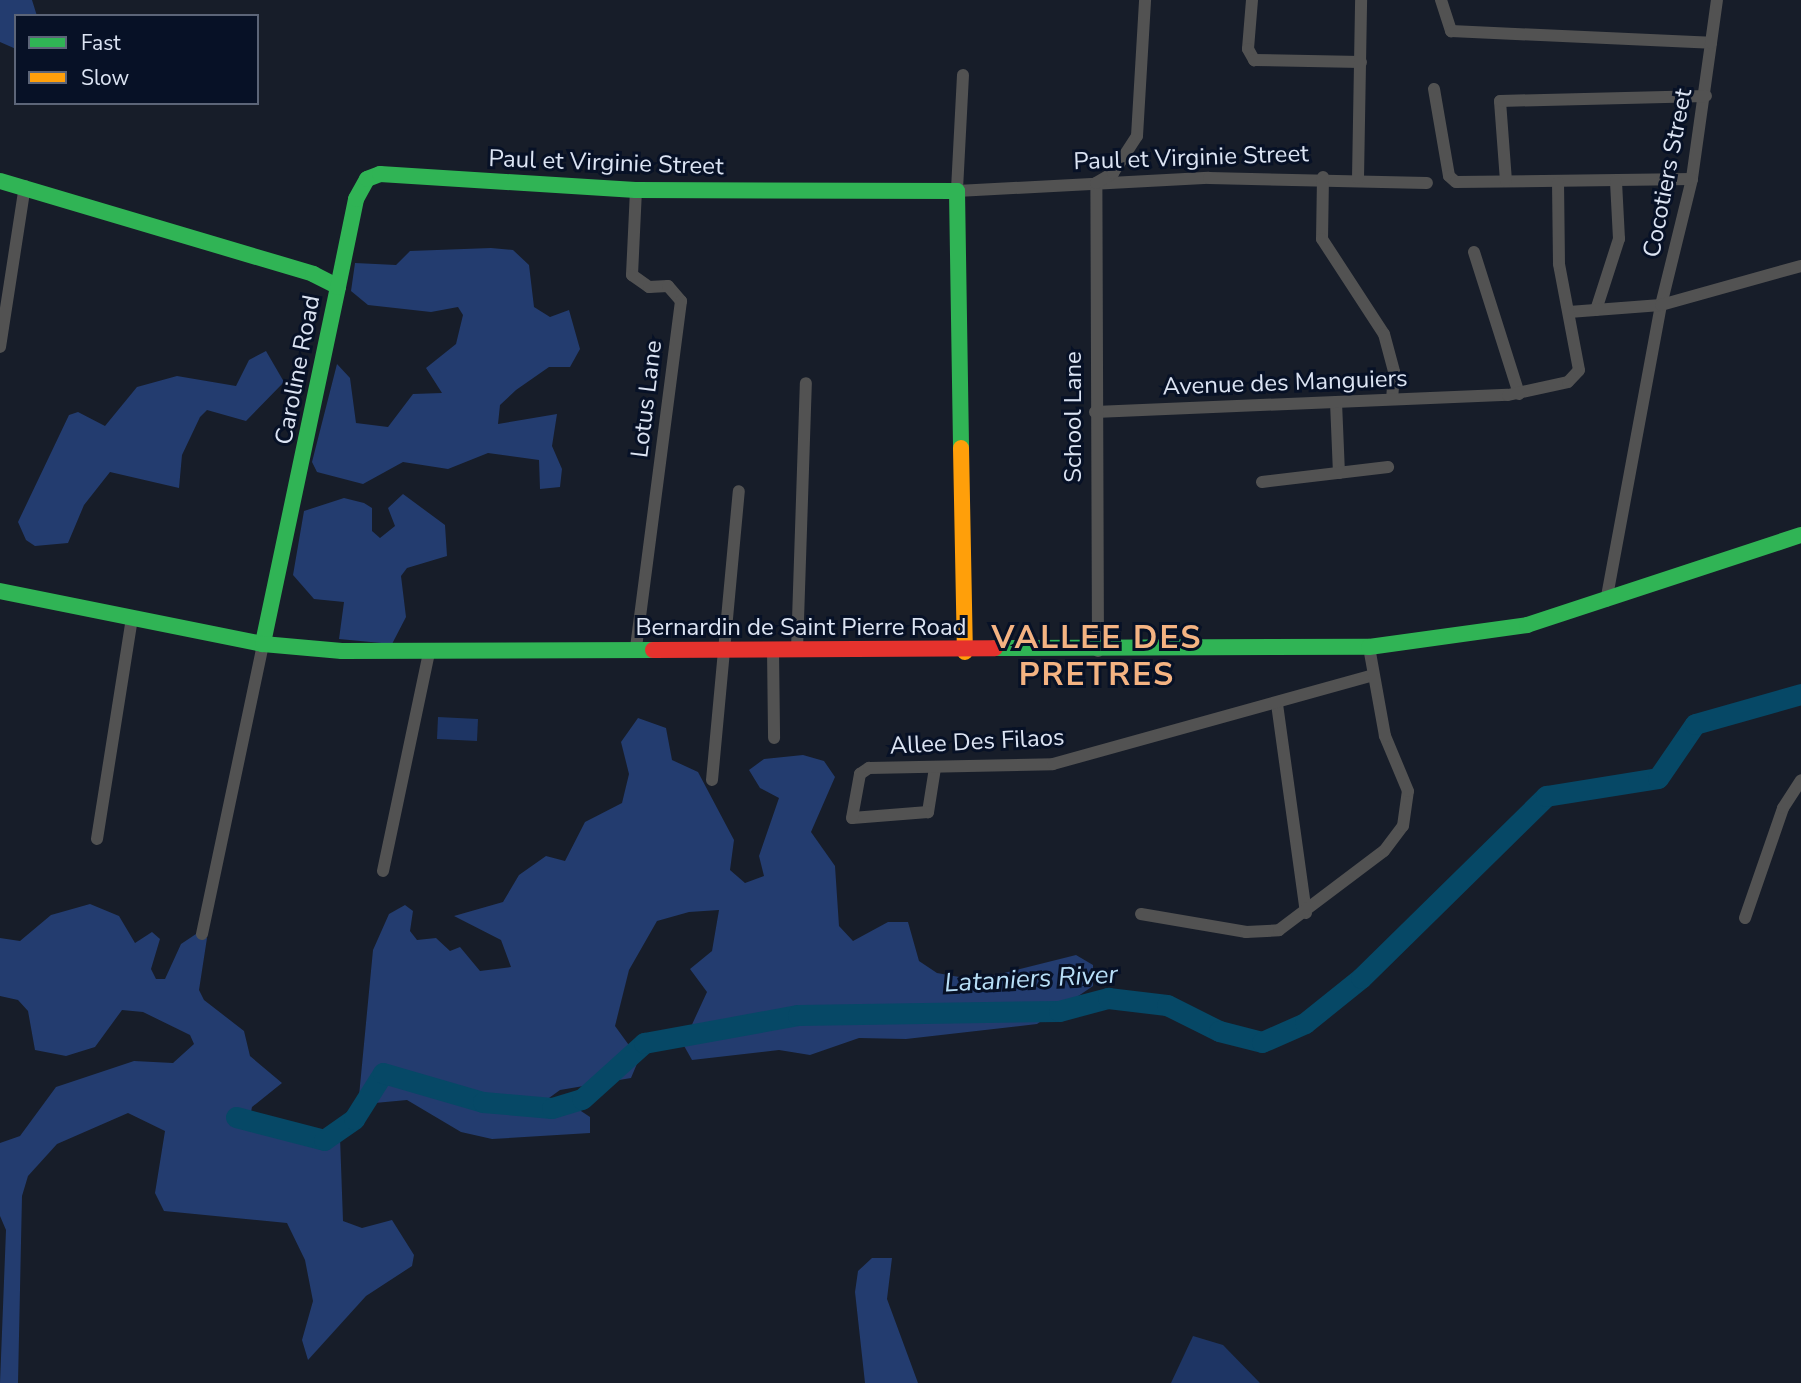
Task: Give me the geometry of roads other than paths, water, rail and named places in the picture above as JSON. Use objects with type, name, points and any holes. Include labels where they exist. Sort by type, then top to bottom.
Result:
[{"type":"main road","name":"Paul et Virginie Street","points":[[338,287],[356,200],[368,179],[380,174],[636,190],[957,191]]},
{"type":"main road","name":"Caroline Road","points":[[0,181],[25,186],[313,274],[338,287],[263,644]]},
{"type":"main road","points":[[957,191],[965,652]]},
{"type":"main road","name":"Bernardin de Saint Pierre Road","points":[[0,591],[263,644],[429,653],[636,649],[965,652],[1369,647],[1527,625],[1801,536]]},
{"type":"street","points":[[1096,183],[1113,173],[1136,136],[1145,0]]},
{"type":"street","points":[[1252,0],[1248,49],[1254,60],[1360,62]]},
{"type":"street","points":[[1358,178],[1361,0]]},
{"type":"street","points":[[1441,0],[1451,31],[1711,43]]},
{"type":"street","name":"Cocotiers Street","points":[[1606,601],[1661,305],[1692,179],[1706,96],[1717,0]]},
{"type":"street","points":[[957,191],[963,75]]},
{"type":"street","points":[[1434,89],[1451,179],[1558,183],[1692,179]]},
{"type":"street","points":[[1506,180],[1498,108],[1503,100],[1706,96]]},
{"type":"street","points":[[1324,177],[1322,239],[1384,334],[1392,399]]},
{"type":"street","name":"Paul et Virginie Street","points":[[957,191],[1096,183],[1324,177],[1427,183]]},
{"type":"street","points":[[1596,310],[1619,239],[1616,181]]},
{"type":"street","name":"School Lane","points":[[1096,183],[1098,651]]},
{"type":"street","points":[[1558,183],[1559,264],[1569,312],[1661,305],[1801,265]]},
{"type":"street","points":[[0,346],[25,186]]},
{"type":"street","name":"Lotus Lane","points":[[636,190],[632,275],[649,287],[668,286],[681,301],[636,649]]},
{"type":"street","points":[[1474,252],[1513,395]]},
{"type":"street","name":"Avenue des Manguiers","points":[[1095,412],[1513,395],[1576,378],[1569,312]]},
{"type":"street","points":[[797,650],[806,383]]},
{"type":"street","points":[[1336,402],[1339,473]]},
{"type":"street","points":[[1262,482],[1388,467]]},
{"type":"street","points":[[712,780],[722,649],[739,491]]},
{"type":"street","points":[[97,839],[132,619]]},
{"type":"street","points":[[202,933],[263,644]]},
{"type":"street","points":[[1141,914],[1246,932],[1279,930],[1306,913],[1384,851],[1409,809],[1370,676],[1369,647]]},
{"type":"street","points":[[774,650],[774,738]]},
{"type":"street","points":[[383,872],[429,653]]},
{"type":"street","name":"Allee Des Filaos","points":[[935,768],[928,812],[858,820],[850,813],[860,774],[869,768],[1053,764],[1277,704],[1370,676]]},
{"type":"street","points":[[1277,704],[1306,913]]},
{"type":"street","points":[[1745,918],[1783,808],[1801,780]]},
{"type":"waterway","name":"Lataniers River","points":[[236,1117],[324,1140],[354,1119],[383,1073],[483,1102],[552,1108],[582,1099],[644,1043],[798,1015],[1059,1011],[1108,998],[1167,1005],[1219,1031],[1262,1042],[1305,1023],[1361,978],[1546,796],[1658,778],[1695,724],[1801,694]]},
{"type":"district","name":"VALLEE DES PRETRES","points":[[1097,658]]}]
